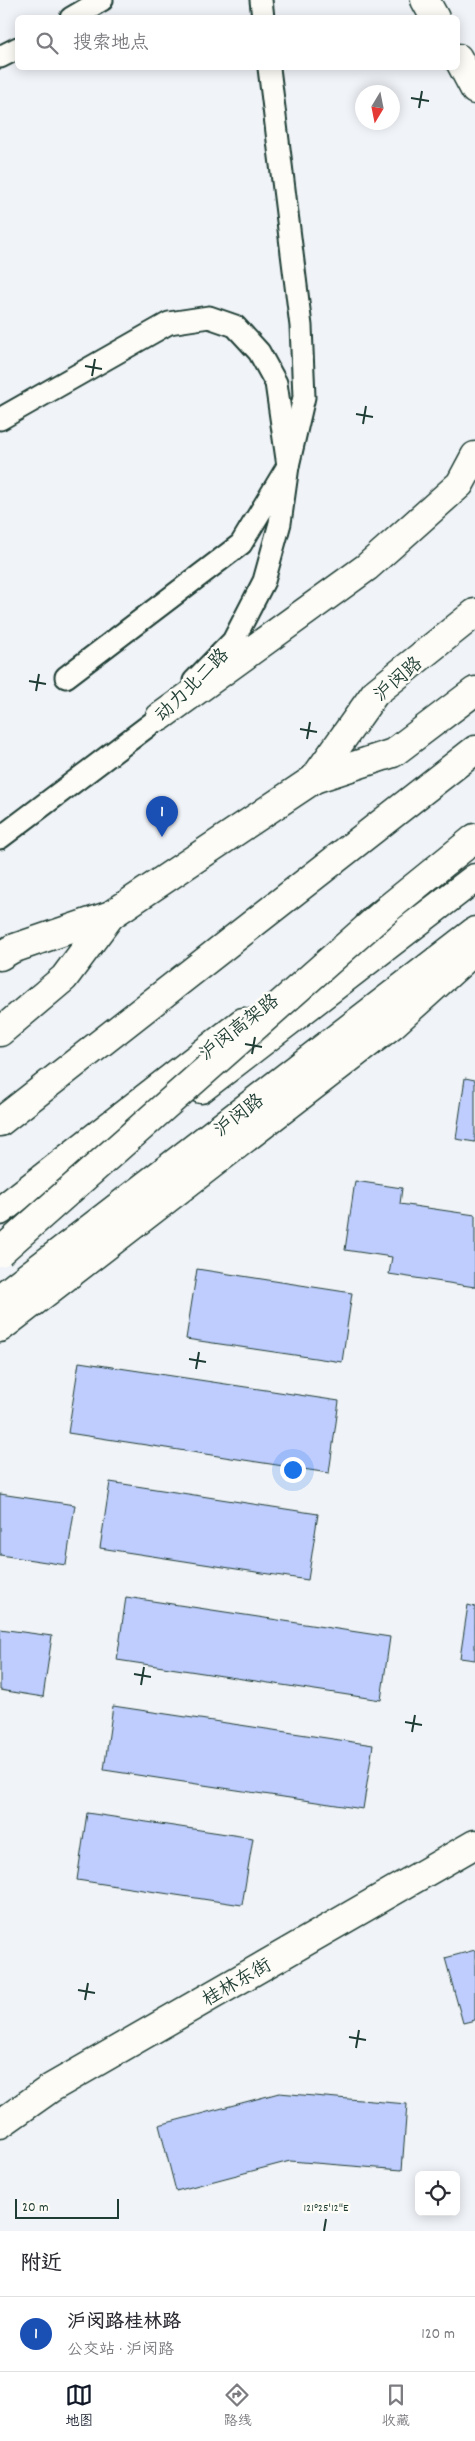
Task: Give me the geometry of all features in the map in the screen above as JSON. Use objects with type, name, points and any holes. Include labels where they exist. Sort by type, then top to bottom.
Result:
[{"type":"main road","points":[[425,0],[433,15]]},
{"type":"main road","points":[[460,62],[475,90]]},
{"type":"main road","points":[[160,717],[367,567],[460,484],[475,456]]},
{"type":"main road","name":"沪闵路","points":[[314,779],[375,693],[475,613]]},
{"type":"main road","name":"沪闵路","points":[[0,956],[12,949],[110,915],[314,779],[393,753],[475,691]]},
{"type":"main road","points":[[0,1122],[475,750]]},
{"type":"main road","name":"沪闵高架路","points":[[0,1211],[388,909],[475,838]]},
{"type":"main road","points":[[0,1244],[475,878]]},
{"type":"main road","points":[[0,1252],[388,909]]},
{"type":"main road","name":"沪闵路","points":[[0,1032],[64,978],[110,915]]},
{"type":"main road","name":"沪闵路","points":[[0,1298],[475,931]]},
{"type":"main road","points":[[0,1328],[392,1024],[475,950]]},
{"type":"main road","name":"桂林东街","points":[[0,2124],[51,2088],[475,1844]]},
{"type":"lane","points":[[76,15],[102,0]]},
{"type":"lane","points":[[261,0],[263,15]]},
{"type":"lane","points":[[0,57],[15,50]]},
{"type":"lane","points":[[66,677],[241,544],[288,466],[304,397],[301,326],[269,70]]},
{"type":"lane","points":[[0,419],[169,323],[209,317],[235,326],[259,352],[276,384],[288,466]]},
{"type":"lane","name":"动力北二路","points":[[0,838],[160,717],[233,641],[264,581],[280,523],[288,466]]},
{"type":"building","points":[[465,1078],[475,1080],[475,1142],[456,1139]]},
{"type":"building","points":[[355,1181],[402,1188],[400,1204],[475,1215],[475,1287],[389,1274],[392,1257],[345,1250]]},
{"type":"building","points":[[197,1269],[352,1293],[342,1362],[186,1339]]},
{"type":"building","points":[[79,1362],[339,1401],[329,1473],[68,1433]]},
{"type":"building","points":[[110,1482],[318,1514],[308,1580],[100,1548]]},
{"type":"building","points":[[0,1494],[75,1505],[66,1565],[0,1555]]},
{"type":"building","points":[[126,1597],[390,1637],[381,1700],[117,1660]]},
{"type":"building","points":[[468,1605],[475,1607],[475,1660],[460,1658]]},
{"type":"building","points":[[0,1629],[52,1636],[43,1697],[0,1690]]},
{"type":"building","points":[[113,1706],[373,1745],[363,1809],[104,1770]]},
{"type":"building","points":[[87,1813],[253,1838],[242,1905],[77,1880]]},
{"type":"building","points":[[475,1950],[475,2020],[463,2023],[445,1958]]},
{"type":"building","points":[[279,2093],[407,2104],[402,2170],[290,2161],[176,2191],[159,2125]]},
{"type":"place","name":"沪闵路桂林路","points":[[162,837]]}]
